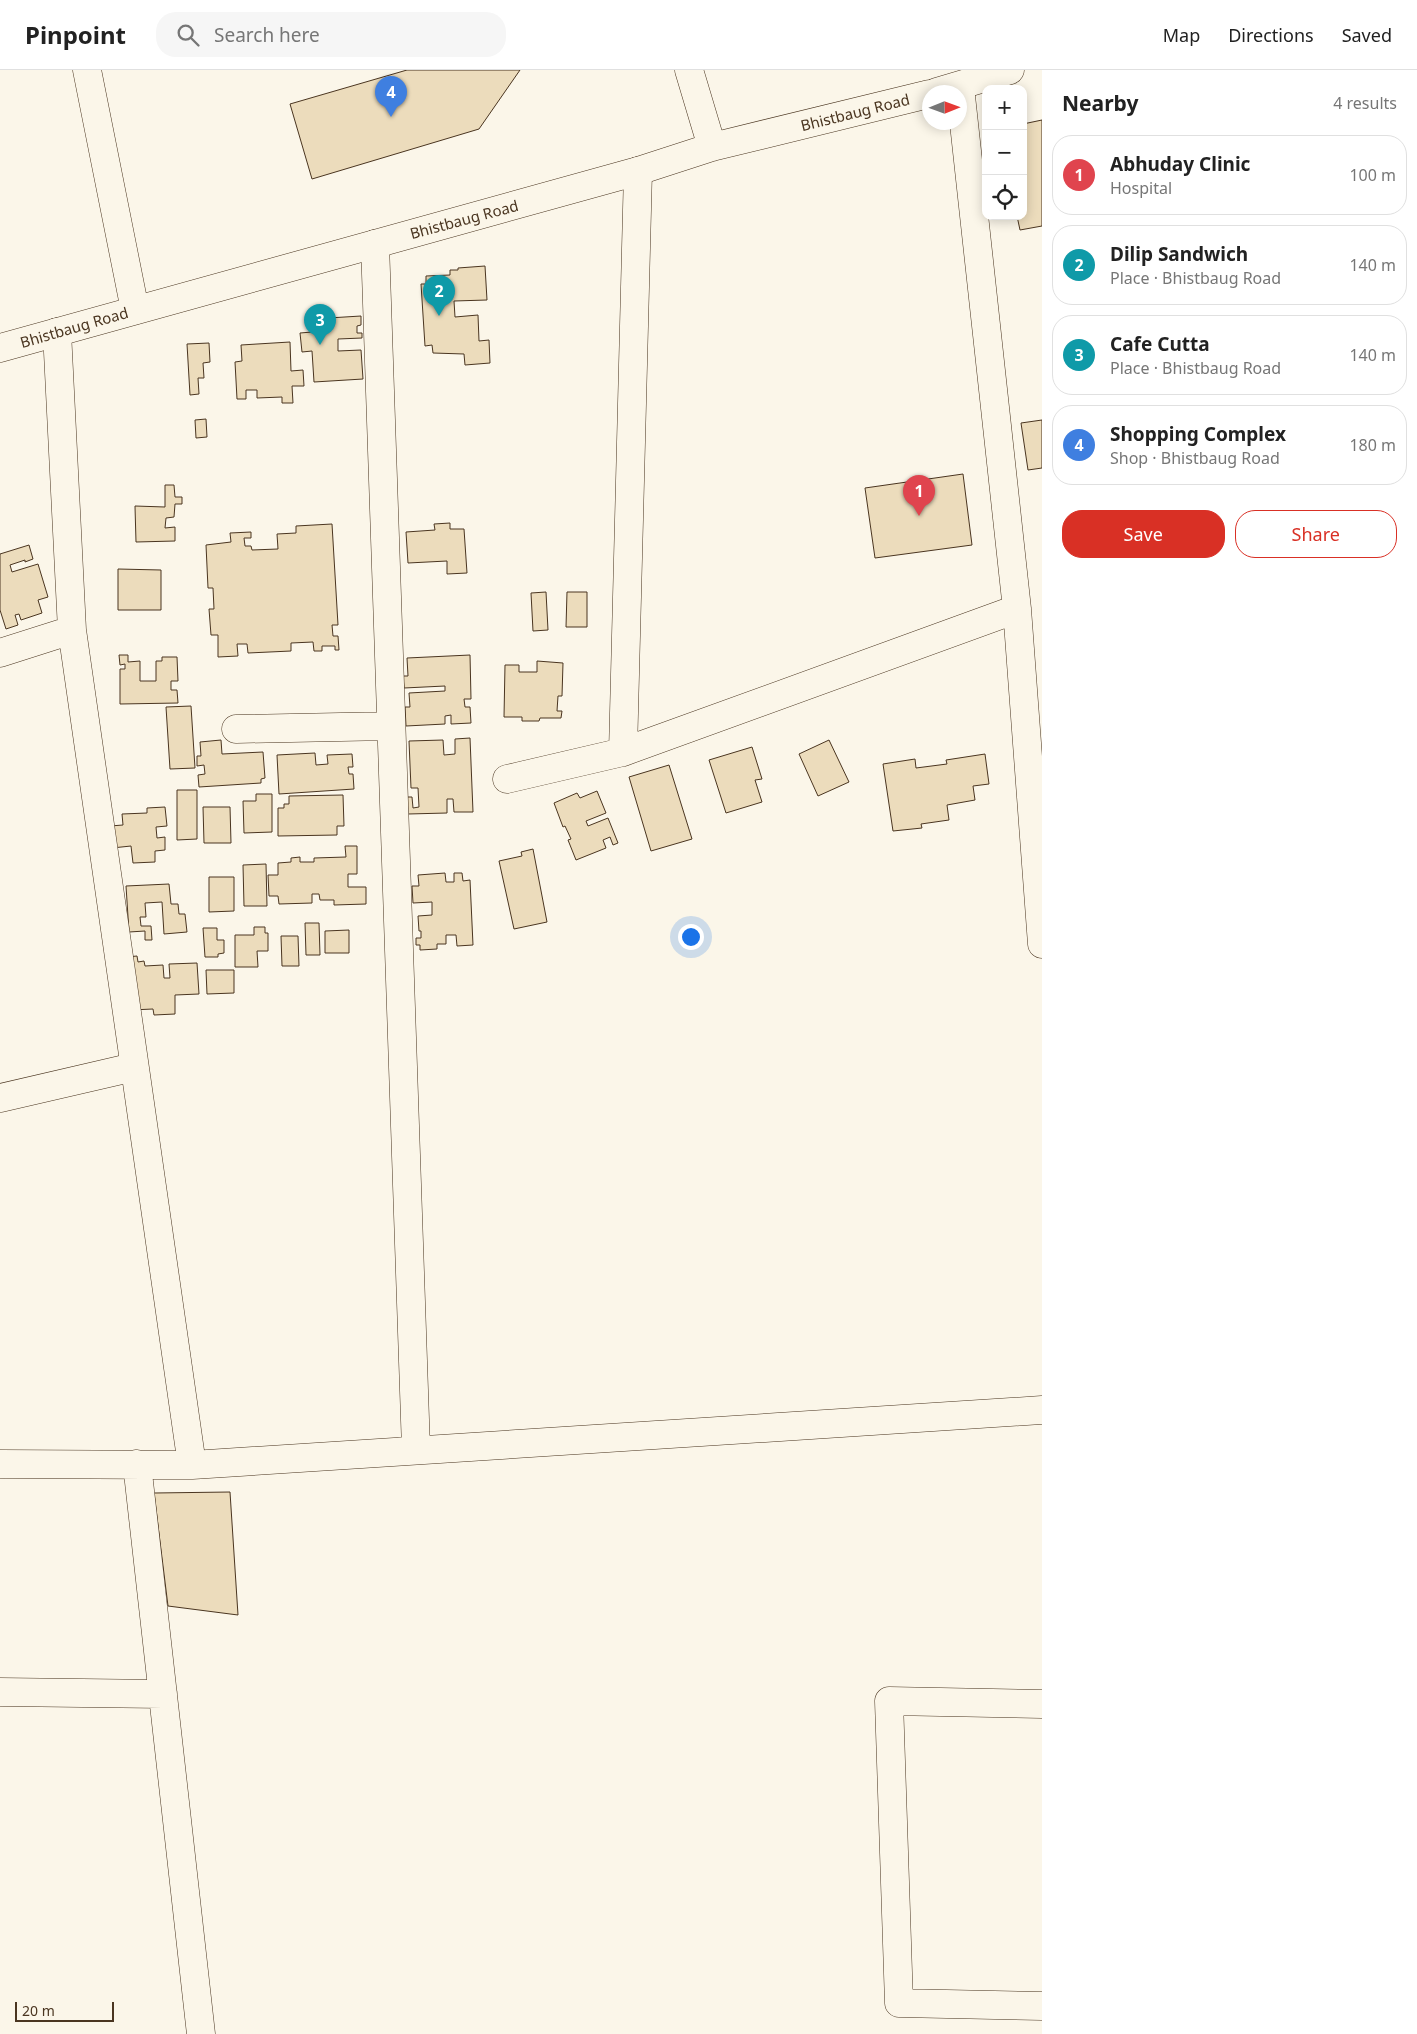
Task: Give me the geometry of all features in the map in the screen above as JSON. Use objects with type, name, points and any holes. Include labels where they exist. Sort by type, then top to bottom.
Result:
[{"type":"street","points":[[87,70],[135,310]]},
{"type":"street","points":[[689,70],[712,147]]},
{"type":"street","points":[[964,85],[1010,70]]},
{"type":"street","name":"Bhistbaug Road","points":[[0,348],[638,171],[712,147],[922,96]]},
{"type":"street","points":[[953,130],[1017,609],[1042,944]]},
{"type":"street","points":[[623,752],[638,171]]},
{"type":"street","points":[[375,244],[416,1449]]},
{"type":"street","points":[[57,332],[72,630],[192,1465]]},
{"type":"street","points":[[507,779],[623,752],[1017,609]]},
{"type":"street","points":[[0,653],[72,630]]},
{"type":"street","points":[[236,729],[390,726]]},
{"type":"street","points":[[0,1098],[134,1067]]},
{"type":"street","points":[[0,1464],[192,1465],[416,1449],[1042,1410]]},
{"type":"street","points":[[137,1464],[202,2034]]},
{"type":"street","points":[[0,1692],[163,1694]]},
{"type":"street","points":[[1042,1704],[889,1702],[900,2003],[1042,2006]]},
{"type":"building","points":[[407,70],[520,70],[479,129],[312,179],[290,104]]},
{"type":"building","points":[[1042,120],[1042,226],[1020,230],[1018,220],[1027,220],[1027,123]]},
{"type":"building","points":[[485,266],[487,300],[454,301],[455,317],[478,315],[479,341],[489,340],[490,363],[465,365],[464,354],[433,353],[432,345],[425,346],[421,284],[426,284],[426,276],[450,275],[450,270]]},
{"type":"building","points":[[361,316],[361,325],[357,326],[357,333],[362,333],[362,338],[338,339],[338,351],[361,350],[363,379],[314,382],[312,351],[302,352],[300,333],[312,332],[312,319]]},
{"type":"building","points":[[290,342],[291,371],[303,370],[304,386],[292,386],[293,403],[282,403],[282,397],[257,398],[257,390],[246,390],[246,399],[237,399],[235,362],[242,361],[241,345]]},
{"type":"building","points":[[209,343],[210,362],[203,363],[204,378],[198,378],[199,394],[190,395],[187,344]]},
{"type":"building","points":[[206,419],[207,437],[196,438],[195,420]]},
{"type":"building","points":[[1042,420],[1042,468],[1028,470],[1021,423]]},
{"type":"building","points":[[963,474],[972,545],[875,558],[865,488]]},
{"type":"building","points":[[165,485],[174,485],[175,497],[182,497],[182,504],[175,504],[174,517],[166,518],[165,528],[175,527],[175,541],[136,542],[135,506],[165,507]]},
{"type":"building","points":[[450,523],[450,529],[464,529],[467,573],[447,574],[447,561],[408,563],[406,532],[435,530],[434,524]]},
{"type":"building","points":[[332,524],[338,625],[332,625],[333,636],[338,636],[339,650],[335,650],[335,646],[322,646],[322,651],[314,651],[313,642],[291,643],[291,651],[248,653],[247,644],[237,644],[238,656],[218,657],[218,635],[211,635],[209,609],[214,609],[213,588],[208,588],[206,545],[231,542],[230,533],[251,532],[251,538],[244,538],[245,546],[251,546],[252,550],[278,549],[277,534],[296,533],[296,526]]},
{"type":"building","points":[[29,545],[33,559],[10,565],[12,572],[38,564],[48,597],[38,600],[42,613],[21,620],[19,614],[15,615],[18,625],[6,629],[0,610],[0,554]]},
{"type":"building","points":[[118,569],[161,570],[161,610],[118,610]]},
{"type":"building","points":[[546,592],[548,630],[533,631],[531,593]]},
{"type":"building","points":[[567,592],[587,592],[587,627],[566,627]]},
{"type":"building","points":[[119,655],[128,655],[128,662],[140,661],[140,681],[156,681],[156,661],[162,661],[162,657],[177,657],[178,681],[171,681],[171,690],[177,690],[178,703],[120,704],[120,669],[125,669],[125,664],[120,665]]},
{"type":"building","points":[[470,655],[471,699],[464,699],[465,707],[470,707],[471,723],[451,724],[451,715],[445,716],[445,724],[406,726],[405,707],[410,707],[409,693],[445,691],[445,686],[404,688],[403,676],[408,676],[407,658]]},
{"type":"building","points":[[537,661],[563,663],[562,696],[558,696],[557,711],[562,711],[561,718],[540,718],[539,721],[522,721],[522,717],[504,717],[505,665],[519,665],[519,672],[537,672]]},
{"type":"building","points":[[191,706],[195,768],[170,769],[166,707]]},
{"type":"building","points":[[470,738],[473,812],[454,812],[453,799],[447,799],[447,813],[408,814],[407,797],[412,797],[413,808],[419,807],[418,788],[411,788],[409,741],[443,740],[444,755],[455,754],[455,739]]},
{"type":"building","points":[[221,740],[222,754],[263,752],[265,778],[261,779],[261,783],[199,787],[198,775],[205,774],[204,765],[197,766],[197,756],[201,756],[200,742]]},
{"type":"building","points":[[829,740],[849,782],[818,796],[799,754]]},
{"type":"building","points":[[752,747],[762,779],[755,780],[762,802],[726,813],[709,760]]},
{"type":"building","points":[[315,753],[316,765],[328,764],[327,755],[352,754],[353,767],[348,767],[349,774],[353,774],[354,789],[279,794],[277,755]]},
{"type":"building","points":[[985,754],[989,784],[973,786],[975,800],[947,805],[949,820],[921,824],[922,828],[893,831],[883,764],[915,759],[916,768],[947,764],[946,760]]},
{"type":"building","points":[[669,765],[692,839],[651,851],[629,777]]},
{"type":"building","points":[[177,790],[197,790],[197,839],[177,840]]},
{"type":"building","points":[[597,791],[606,813],[586,821],[588,826],[608,818],[618,843],[613,845],[610,837],[603,840],[606,848],[576,860],[568,840],[571,839],[565,826],[563,827],[554,803],[577,793],[580,798]]},
{"type":"building","points":[[256,794],[272,794],[272,832],[244,833],[243,801],[256,801]]},
{"type":"building","points":[[343,795],[344,826],[337,826],[337,835],[278,836],[278,808],[284,808],[284,804],[289,804],[289,796]]},
{"type":"building","points":[[165,807],[167,826],[156,827],[157,838],[165,837],[165,850],[155,851],[155,862],[133,863],[131,846],[112,848],[110,826],[123,825],[122,814],[147,813],[147,808]]},
{"type":"building","points":[[203,807],[230,807],[231,843],[204,843]]},
{"type":"building","points":[[345,846],[357,846],[357,874],[348,874],[348,887],[366,887],[366,904],[334,905],[334,900],[320,900],[319,894],[312,894],[312,903],[279,904],[278,896],[269,896],[268,875],[278,875],[278,863],[291,862],[291,858],[300,857],[300,862],[314,862],[314,858],[346,857]]},
{"type":"building","points":[[533,849],[547,922],[514,929],[499,861],[522,856],[521,852]]},
{"type":"building","points":[[266,864],[267,906],[244,906],[243,865]]},
{"type":"building","points":[[445,873],[446,882],[454,882],[454,873],[462,873],[463,881],[470,880],[473,945],[457,946],[456,935],[446,935],[446,944],[437,944],[437,949],[420,950],[420,945],[416,945],[416,938],[421,938],[418,916],[432,915],[432,902],[413,903],[412,886],[419,886],[418,875]]},
{"type":"building","points":[[209,877],[234,877],[234,911],[209,912]]},
{"type":"building","points":[[169,884],[171,904],[178,904],[179,914],[185,914],[187,932],[164,934],[162,902],[145,903],[146,917],[140,917],[141,926],[151,926],[152,940],[145,940],[145,931],[129,932],[126,886]]},
{"type":"building","points":[[305,923],[319,923],[320,955],[306,955]]},
{"type":"building","points":[[254,927],[265,927],[265,933],[268,933],[268,951],[257,951],[258,967],[235,967],[235,935],[254,935]]},
{"type":"building","points":[[203,928],[217,928],[217,940],[224,940],[224,953],[218,954],[218,957],[205,957]]},
{"type":"building","points":[[349,930],[349,953],[325,953],[325,931]]},
{"type":"building","points":[[281,936],[298,936],[299,966],[282,966]]},
{"type":"building","points":[[137,956],[138,962],[144,961],[145,966],[163,965],[164,978],[170,978],[169,964],[197,963],[199,994],[175,995],[175,1014],[154,1015],[153,1009],[131,1010],[127,957]]},
{"type":"building","points":[[206,970],[234,970],[234,993],[207,994]]},
{"type":"building","points":[[230,1492],[238,1615],[168,1606],[154,1493]]},
{"type":"place","name":"Shopping Complex","points":[[391,117]]},
{"type":"place","name":"Dilip Sandwich","points":[[439,316]]},
{"type":"place","name":"Cafe Cutta","points":[[320,345]]},
{"type":"place","name":"Abhuday Clinic","points":[[919,516]]}]
